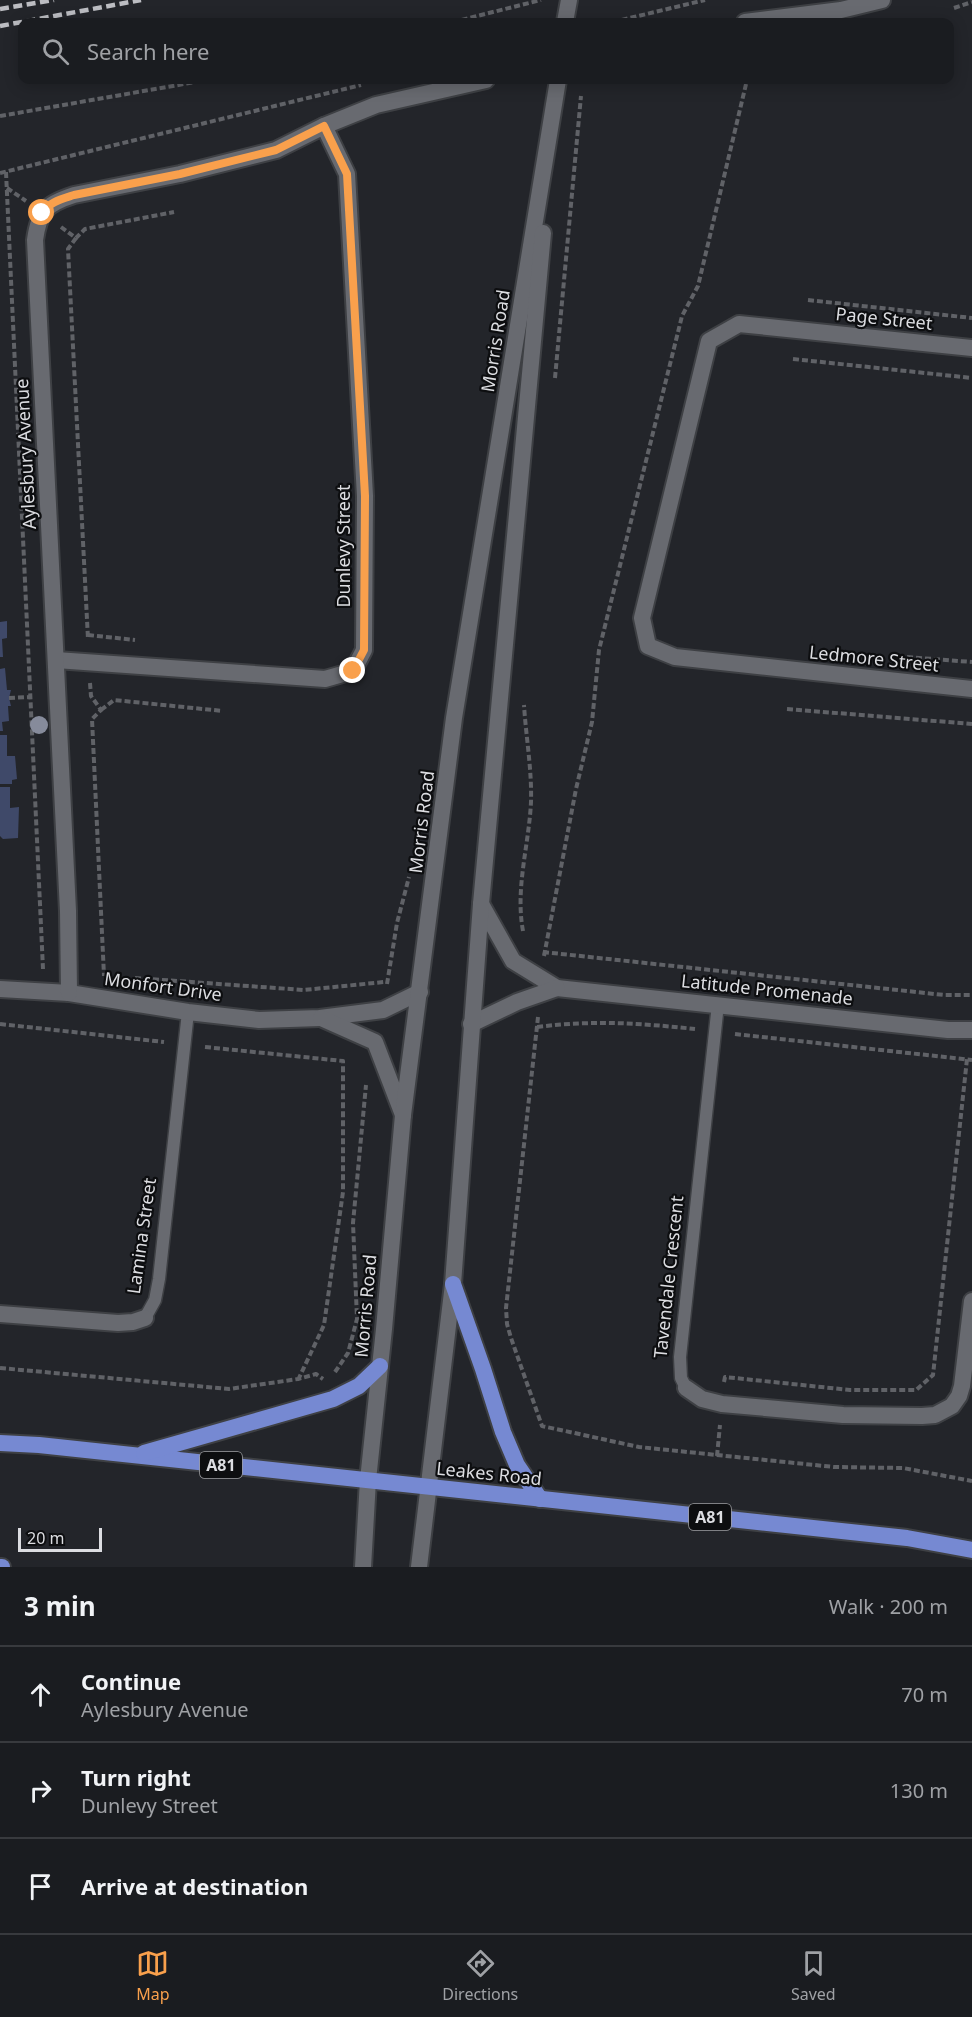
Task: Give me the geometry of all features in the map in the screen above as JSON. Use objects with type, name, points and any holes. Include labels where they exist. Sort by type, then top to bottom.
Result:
[{"type":"highway","points":[[453,1284],[503,1432],[517,1465],[540,1499]]},
{"type":"highway","points":[[134,1456],[333,1399],[359,1386],[380,1366]]},
{"type":"highway","name":"Leakes Road","points":[[0,1443],[907,1538],[972,1550]]},
{"type":"street","points":[[566,18],[568,0]]},
{"type":"street","points":[[777,18],[842,10],[882,0]]},
{"type":"street","name":"Aylesbury Avenue","points":[[69,993],[56,660],[35,240],[37,222],[45,209],[56,201],[74,195],[180,174],[276,150],[324,126],[376,105],[468,84]]},
{"type":"street","name":"Morris Road","points":[[419,1567],[453,1284],[481,904],[557,84]]},
{"type":"street","name":"Morris Road","points":[[363,1567],[368,1480],[403,1115],[454,718],[557,84]]},
{"type":"street","name":"Dunlevy Street","points":[[56,660],[325,679],[353,671],[364,650],[365,496],[347,174],[324,126]]},
{"type":"street","name":"Page Street","points":[[772,669],[675,657],[648,646],[642,618],[709,340],[740,324],[972,348]]},
{"type":"street","name":"Ledmore Street","points":[[772,669],[972,689]]},
{"type":"street","name":"Latitude Promenade","points":[[481,904],[513,961],[557,988]]},
{"type":"street","name":"Latitude Promenade","points":[[471,1024],[517,1002],[557,988],[948,1030],[972,1030]]},
{"type":"street","name":"Monfort Drive","points":[[0,989],[69,993],[188,1012],[259,1020],[320,1018],[383,1010],[420,992]]},
{"type":"street","name":"Monfort Drive","points":[[320,1018],[375,1042],[403,1115]]},
{"type":"street","name":"Tavendale Crescent","points":[[686,1388],[702,1399],[722,1404],[843,1415],[935,1415],[952,1406],[959,1396],[972,1301]]},
{"type":"street","name":"Lamina Street","points":[[0,1314],[118,1323],[134,1322],[145,1318]]},
{"type":"lane","name":"Tavendale Crescent","points":[[686,1388],[681,1378],[680,1357],[718,1004]]},
{"type":"lane","name":"Lamina Street","points":[[145,1318],[155,1300],[159,1279],[188,1012]]},
{"type":"path","points":[[469,18],[541,0]]},
{"type":"path","points":[[630,18],[705,0]]},
{"type":"path","points":[[954,8],[972,2]]},
{"type":"path","points":[[0,116],[184,84]]},
{"type":"path","points":[[0,173],[362,84]]},
{"type":"path","points":[[545,952],[576,789],[592,722],[599,650],[682,316],[698,286],[746,84]]},
{"type":"path","points":[[554,390],[582,88]]},
{"type":"path","points":[[6,172],[43,969]]},
{"type":"path","points":[[76,238],[68,249],[88,662],[91,696],[101,710]]},
{"type":"path","points":[[808,300],[972,318]]},
{"type":"path","points":[[794,359],[972,378]]},
{"type":"path","points":[[9,698],[30,697]]},
{"type":"path","points":[[104,976],[92,719],[114,700],[223,711]]},
{"type":"path","points":[[524,701],[531,801],[520,916],[524,935]]},
{"type":"path","points":[[787,710],[972,724]]},
{"type":"path","points":[[537,949],[545,952],[944,995],[972,995]]},
{"type":"path","points":[[32,968],[70,975],[116,977]]},
{"type":"path","points":[[127,978],[304,990],[387,982]]},
{"type":"path","points":[[717,1456],[725,1377],[850,1390],[916,1390],[933,1376],[969,1059],[632,1022],[575,1022],[537,1027],[506,1308],[511,1338],[542,1426],[620,1444],[717,1456],[834,1467],[903,1468],[972,1481]]},
{"type":"path","points":[[0,1024],[343,1060],[343,1192],[324,1325],[298,1379]]},
{"type":"path","points":[[0,1368],[230,1389],[298,1379],[316,1374],[328,1383]]},
{"type":"building","points":[[7,621],[7,638],[2,639],[3,657],[0,657],[0,622]]},
{"type":"building","points":[[5,668],[7,690],[11,690],[9,698],[11,706],[8,706],[9,721],[2,722],[3,731],[0,731],[0,669]]},
{"type":"building","points":[[0,735],[7,735],[7,756],[15,756],[17,779],[12,780],[12,784],[0,784]]},
{"type":"building","points":[[0,787],[10,787],[10,808],[19,807],[18,838],[3,839],[0,836]]},
{"type":"railway","points":[[0,9],[54,0]]},
{"type":"railway","points":[[43,18],[141,0]]},
{"type":"railway","points":[[0,26],[18,23]]},
{"type":"route","points":[[42,213],[56,201],[74,195],[180,174],[276,150],[324,126],[347,174],[365,496],[364,650],[353,671]]}]
